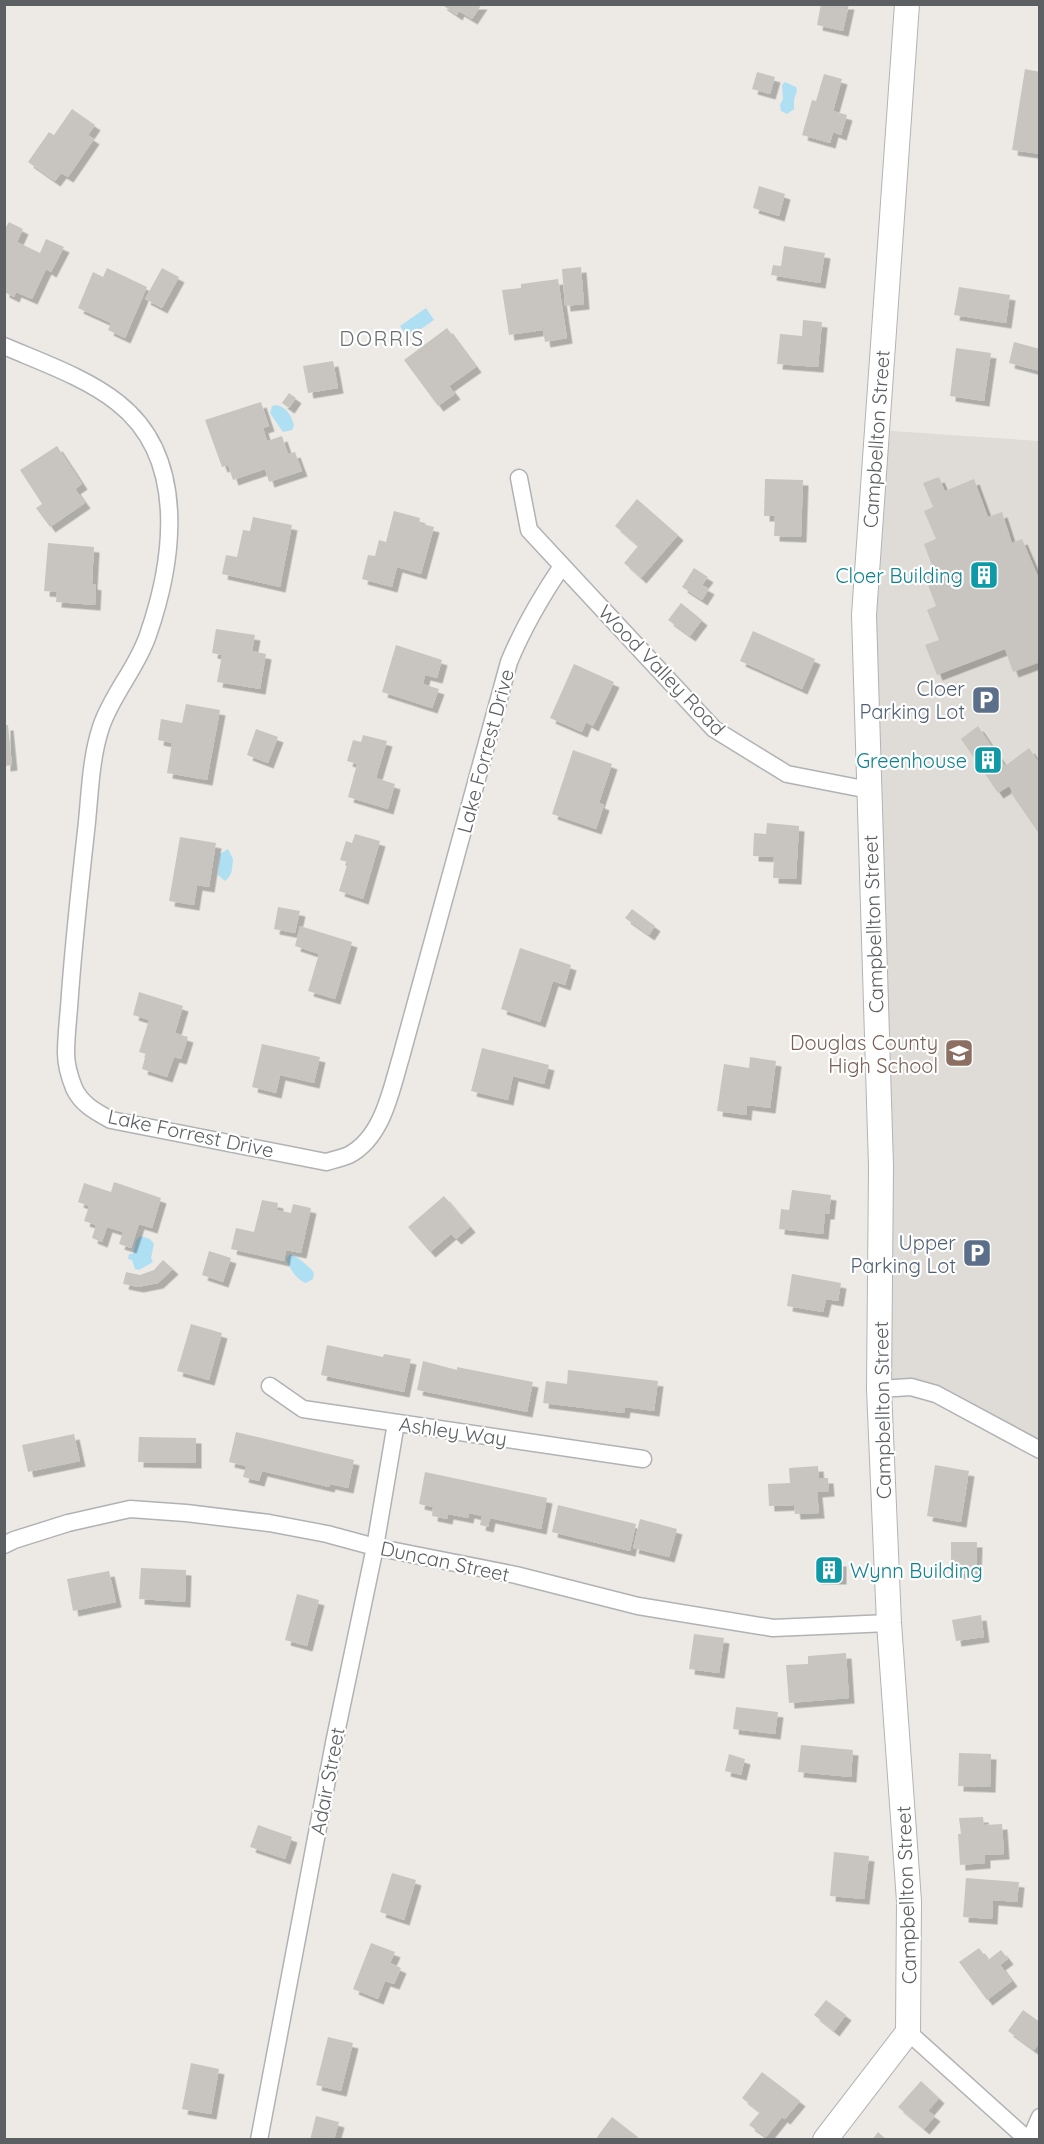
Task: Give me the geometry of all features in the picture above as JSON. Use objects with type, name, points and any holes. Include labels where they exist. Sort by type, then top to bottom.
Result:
[{"type":"main road","name":"Campbellton Street","points":[[907,4],[864,615],[882,1166],[879,1389],[889,1623],[909,1901],[908,2032]]},
{"type":"main road","points":[[825,2139],[908,2032]]},
{"type":"street","name":"Lake Forrest Drive","points":[[4,346],[104,392],[120,404],[139,424],[164,471],[171,519],[169,548],[148,636],[129,676],[109,706],[100,729],[93,766],[75,923],[66,1055],[74,1089],[87,1106],[111,1120],[326,1162],[349,1155],[372,1135],[387,1103],[401,1056],[509,662],[521,632],[562,566]]},
{"type":"street","name":"Wood Valley Road","points":[[519,477],[529,530],[714,729],[787,774],[869,790]]},
{"type":"street","name":"Ashley Way","points":[[270,1386],[303,1409],[643,1459]]},
{"type":"street","points":[[879,1389],[911,1387],[936,1394],[1040,1450]]},
{"type":"street","name":"Adair Street","points":[[259,2139],[334,1743],[375,1547],[396,1423]]},
{"type":"street","name":"Duncan Street","points":[[4,1545],[68,1522],[130,1509],[186,1513],[269,1523],[327,1534],[375,1547],[516,1575],[638,1606],[773,1628],[889,1623]]},
{"type":"street","points":[[908,2032],[1029,2139],[1040,2117]]},
{"type":"shaded area","name":"Douglas County High School","points":[[877,430],[1039,441],[1039,1450],[936,1394],[879,1389],[869,790]]},
{"type":"water","points":[[785,82],[796,87],[797,90],[794,109],[787,114],[781,111],[780,105],[783,99],[782,85]]},
{"type":"water","points":[[426,308],[434,320],[408,338],[400,326]]},
{"type":"water","points":[[272,406],[285,409],[290,415],[294,425],[292,430],[283,432],[270,413]]},
{"type":"water","points":[[228,849],[233,859],[231,874],[225,881],[218,875],[220,854]]},
{"type":"water","points":[[141,1236],[150,1239],[154,1244],[151,1258],[153,1262],[139,1270],[135,1269],[132,1260],[128,1259],[129,1254],[133,1254],[136,1240]]},
{"type":"water","points":[[290,1254],[307,1265],[314,1273],[313,1279],[306,1283],[296,1276],[286,1259]]},
{"type":"building","points":[[441,4],[482,4],[472,19],[459,11],[457,15]]},
{"type":"building","points":[[821,4],[849,4],[843,31],[817,25]]},
{"type":"building","points":[[1025,69],[1040,72],[1040,154],[1012,150]]},
{"type":"building","points":[[757,72],[775,77],[770,94],[752,89]]},
{"type":"building","points":[[824,74],[842,79],[833,111],[847,115],[841,135],[833,132],[830,143],[802,135],[812,100],[816,101]]},
{"type":"building","points":[[72,109],[95,125],[88,135],[94,139],[68,177],[61,173],[55,181],[28,162],[49,132],[54,135]]},
{"type":"building","points":[[759,186],[785,194],[779,216],[753,208]]},
{"type":"building","points":[[9,222],[23,229],[17,242],[40,253],[46,239],[64,247],[51,272],[46,269],[32,299],[16,292],[14,297],[4,292],[4,230]]},
{"type":"building","points":[[784,246],[825,253],[820,283],[771,275],[773,265],[781,266]]},
{"type":"building","points":[[581,267],[584,304],[565,306],[562,269]]},
{"type":"building","points":[[107,268],[147,287],[125,338],[108,330],[111,323],[78,308],[93,272],[103,277]]},
{"type":"building","points":[[162,268],[179,277],[162,308],[145,299]]},
{"type":"building","points":[[558,279],[567,338],[545,342],[543,330],[509,335],[502,290],[521,288],[521,284]]},
{"type":"building","points":[[959,287],[1010,295],[1006,323],[954,315]]},
{"type":"building","points":[[803,320],[822,322],[818,367],[777,364],[780,334],[802,336]]},
{"type":"building","points":[[447,328],[476,367],[449,386],[455,394],[438,406],[404,360]]},
{"type":"building","points":[[1014,342],[1040,349],[1040,371],[1009,363]]},
{"type":"building","points":[[956,348],[991,353],[984,401],[950,396]]},
{"type":"building","points":[[333,361],[338,388],[308,393],[303,366]]},
{"type":"building","points":[[289,393],[296,398],[289,408],[282,403]]},
{"type":"building","points":[[261,402],[269,426],[263,428],[267,441],[282,436],[288,454],[295,452],[302,471],[269,482],[265,469],[233,480],[228,465],[222,467],[205,420]]},
{"type":"building","points":[[57,446],[82,484],[75,489],[85,503],[50,527],[36,508],[42,504],[20,470]]},
{"type":"building","name":"Cloer Building","points":[[939,477],[945,491],[974,479],[988,517],[1002,512],[1012,543],[1022,539],[1040,581],[1040,662],[1013,672],[1005,649],[937,675],[925,645],[939,640],[927,610],[936,606],[925,577],[935,574],[924,544],[936,539],[924,511],[933,507],[923,483]]},
{"type":"building","points":[[765,479],[803,480],[801,537],[774,536],[775,516],[764,516]]},
{"type":"building","points":[[637,499],[678,535],[641,578],[624,563],[638,546],[615,526]]},
{"type":"building","points":[[394,511],[420,518],[419,523],[434,527],[421,574],[397,567],[392,587],[362,579],[368,555],[375,556],[379,540],[386,542]]},
{"type":"building","points":[[253,517],[292,525],[280,587],[222,574],[226,555],[237,557],[243,530],[250,531]]},
{"type":"building","points":[[48,543],[94,547],[92,584],[96,585],[95,605],[56,602],[57,592],[44,591]]},
{"type":"building","points":[[694,568],[708,577],[702,585],[709,589],[702,600],[682,587]]},
{"type":"building","points":[[681,603],[702,620],[690,636],[668,620]]},
{"type":"building","points":[[216,629],[255,635],[252,651],[266,654],[260,689],[217,682],[222,655],[212,653]]},
{"type":"building","points":[[753,631],[815,659],[802,689],[740,661]]},
{"type":"building","points":[[396,645],[442,660],[437,678],[425,675],[423,684],[439,689],[432,708],[382,692]]},
{"type":"building","points":[[574,664],[614,682],[593,726],[586,722],[582,732],[550,718]]},
{"type":"building","points":[[186,704],[220,710],[207,780],[167,773],[172,743],[158,740],[161,719],[182,723]]},
{"type":"building","points":[[5,725],[8,725],[12,765],[5,766]]},
{"type":"building","points":[[978,726],[1005,766],[1029,748],[1040,764],[1040,835],[1011,793],[1009,786],[998,793],[961,739]]},
{"type":"building","points":[[256,729],[278,737],[268,763],[247,755]]},
{"type":"building","points":[[363,735],[387,741],[376,778],[395,784],[388,809],[348,797],[357,764],[347,761],[353,740],[361,742]]},
{"type":"building","points":[[573,750],[612,764],[599,803],[604,805],[596,829],[552,814]]},
{"type":"building","points":[[767,823],[799,826],[796,879],[773,878],[774,857],[753,856],[754,833],[766,834]]},
{"type":"building","points":[[355,834],[380,841],[363,899],[339,891],[348,862],[340,860],[346,841],[352,843]]},
{"type":"building","points":[[180,837],[216,843],[209,887],[197,885],[194,905],[169,901]]},
{"type":"building","points":[[278,907],[300,911],[295,933],[274,929]]},
{"type":"building","points":[[632,909],[655,926],[649,935],[625,918]]},
{"type":"building","points":[[300,926],[352,942],[335,999],[308,991],[319,954],[295,946]]},
{"type":"building","points":[[520,948],[571,965],[565,985],[553,981],[540,1022],[501,1009]]},
{"type":"building","points":[[139,992],[183,1006],[175,1033],[188,1037],[181,1059],[174,1057],[167,1077],[142,1069],[146,1054],[139,1052],[149,1020],[133,1015]]},
{"type":"building","points":[[262,1044],[320,1057],[314,1083],[280,1075],[276,1093],[252,1087]]},
{"type":"building","points":[[482,1048],[549,1065],[544,1084],[513,1076],[508,1100],[471,1091]]},
{"type":"building","points":[[750,1057],[776,1061],[770,1108],[747,1105],[746,1115],[717,1111],[724,1064],[749,1068]]},
{"type":"building","points":[[114,1182],[161,1198],[152,1228],[139,1224],[131,1248],[119,1244],[123,1232],[107,1227],[102,1242],[92,1238],[96,1225],[84,1221],[89,1206],[78,1202],[84,1183],[111,1192]]},
{"type":"building","points":[[792,1190],[831,1195],[829,1214],[825,1214],[823,1234],[779,1229],[781,1209],[789,1210]]},
{"type":"building","points":[[444,1196],[470,1227],[456,1239],[451,1234],[430,1252],[408,1227]]},
{"type":"building","points":[[262,1200],[278,1203],[277,1210],[291,1213],[293,1204],[311,1208],[301,1253],[286,1250],[284,1261],[231,1249],[236,1228],[254,1232]]},
{"type":"building","points":[[209,1251],[231,1258],[223,1282],[202,1275]]},
{"type":"building","points":[[163,1260],[173,1269],[158,1283],[138,1287],[123,1284],[126,1272],[140,1275],[154,1270]]},
{"type":"building","points":[[792,1274],[841,1283],[838,1301],[826,1299],[823,1312],[787,1306]]},
{"type":"building","points":[[191,1324],[222,1333],[209,1380],[177,1371]]},
{"type":"building","points":[[327,1345],[383,1357],[384,1354],[411,1359],[404,1392],[321,1375]]},
{"type":"building","points":[[423,1361],[457,1370],[457,1367],[533,1382],[527,1412],[417,1390]]},
{"type":"building","points":[[568,1370],[658,1381],[654,1411],[625,1407],[624,1413],[543,1403],[546,1381],[567,1384]]},
{"type":"building","points":[[236,1432],[354,1460],[348,1488],[330,1484],[329,1487],[262,1471],[259,1481],[243,1477],[246,1466],[229,1462]]},
{"type":"building","points":[[74,1434],[80,1461],[28,1472],[22,1445]]},
{"type":"building","points":[[139,1437],[196,1438],[196,1463],[138,1462]]},
{"type":"building","points":[[935,1465],[969,1471],[961,1522],[927,1516]]},
{"type":"building","points":[[818,1466],[819,1478],[828,1478],[829,1491],[817,1492],[819,1513],[795,1514],[794,1505],[769,1506],[768,1484],[790,1483],[789,1468]]},
{"type":"building","points":[[425,1472],[547,1498],[541,1529],[490,1518],[488,1527],[480,1525],[482,1516],[469,1513],[468,1518],[448,1514],[447,1519],[432,1516],[433,1507],[419,1504]]},
{"type":"building","points":[[558,1505],[636,1524],[630,1551],[552,1532]]},
{"type":"building","points":[[640,1519],[677,1529],[669,1557],[633,1548]]},
{"type":"building","points":[[951,1542],[977,1542],[976,1574],[951,1573]]},
{"type":"building","name":"Wynn Building","points":[[816,1561],[841,1561],[841,1579],[816,1579]]},
{"type":"building","points":[[141,1568],[186,1570],[185,1602],[139,1599]]},
{"type":"building","points":[[109,1571],[116,1602],[73,1611],[67,1579]]},
{"type":"building","points":[[297,1594],[319,1600],[307,1646],[285,1640]]},
{"type":"building","points":[[981,1615],[984,1637],[956,1641],[952,1620]]},
{"type":"building","points":[[694,1634],[724,1638],[719,1673],[689,1669]]},
{"type":"building","points":[[846,1653],[849,1698],[789,1703],[786,1665],[808,1664],[808,1656]]},
{"type":"building","points":[[736,1707],[778,1712],[775,1734],[733,1729]]},
{"type":"building","points":[[801,1745],[853,1750],[851,1777],[798,1772]]},
{"type":"building","points":[[959,1753],[991,1754],[990,1787],[958,1786]]},
{"type":"building","points":[[729,1754],[745,1759],[741,1775],[725,1771]]},
{"type":"building","points":[[983,1817],[984,1825],[1002,1824],[1004,1854],[985,1855],[985,1863],[960,1865],[959,1818]]},
{"type":"building","points":[[258,1825],[292,1837],[285,1859],[250,1847]]},
{"type":"building","points":[[834,1852],[869,1856],[864,1899],[830,1896]]},
{"type":"building","points":[[392,1873],[416,1880],[404,1920],[380,1912]]},
{"type":"building","points":[[966,1878],[1019,1882],[1017,1902],[993,1900],[992,1919],[963,1917]]},
{"type":"building","points":[[371,1943],[395,1952],[390,1963],[401,1968],[394,1984],[385,1981],[378,1999],[353,1989]]},
{"type":"building","points":[[979,1948],[988,1960],[1001,1950],[1008,1959],[1000,1965],[1012,1981],[987,2000],[959,1962]]},
{"type":"building","points":[[826,2000],[846,2015],[834,2031],[814,2015]]},
{"type":"building","points":[[1023,2010],[1040,2022],[1040,2042],[1034,2050],[1008,2031]]},
{"type":"building","points":[[328,2037],[353,2043],[341,2091],[316,2085]]},
{"type":"building","points":[[191,2063],[219,2069],[211,2114],[182,2109]]},
{"type":"building","points":[[762,2072],[800,2101],[785,2119],[782,2117],[766,2137],[749,2125],[760,2112],[742,2098]]},
{"type":"building","points":[[921,2081],[939,2098],[928,2111],[935,2116],[924,2129],[898,2107]]},
{"type":"building","points":[[316,2116],[339,2122],[334,2140],[310,2140]]},
{"type":"building","points":[[612,2117],[638,2137],[636,2140],[600,2140],[597,2137]]},
{"type":"building","points":[[878,2132],[887,2140],[872,2140]]},
{"type":"place","name":"Cloer Building","points":[[984,575]]},
{"type":"place","name":"Cloer Parking Lot","points":[[986,700]]},
{"type":"place","name":"Greenhouse","points":[[988,760]]},
{"type":"place","name":"Douglas County High School","points":[[959,1053]]},
{"type":"place","name":"Upper Parking Lot","points":[[977,1253]]},
{"type":"place","name":"Wynn Building","points":[[829,1570]]},
{"type":"district","name":"DORRIS","points":[[382,338]]}]
